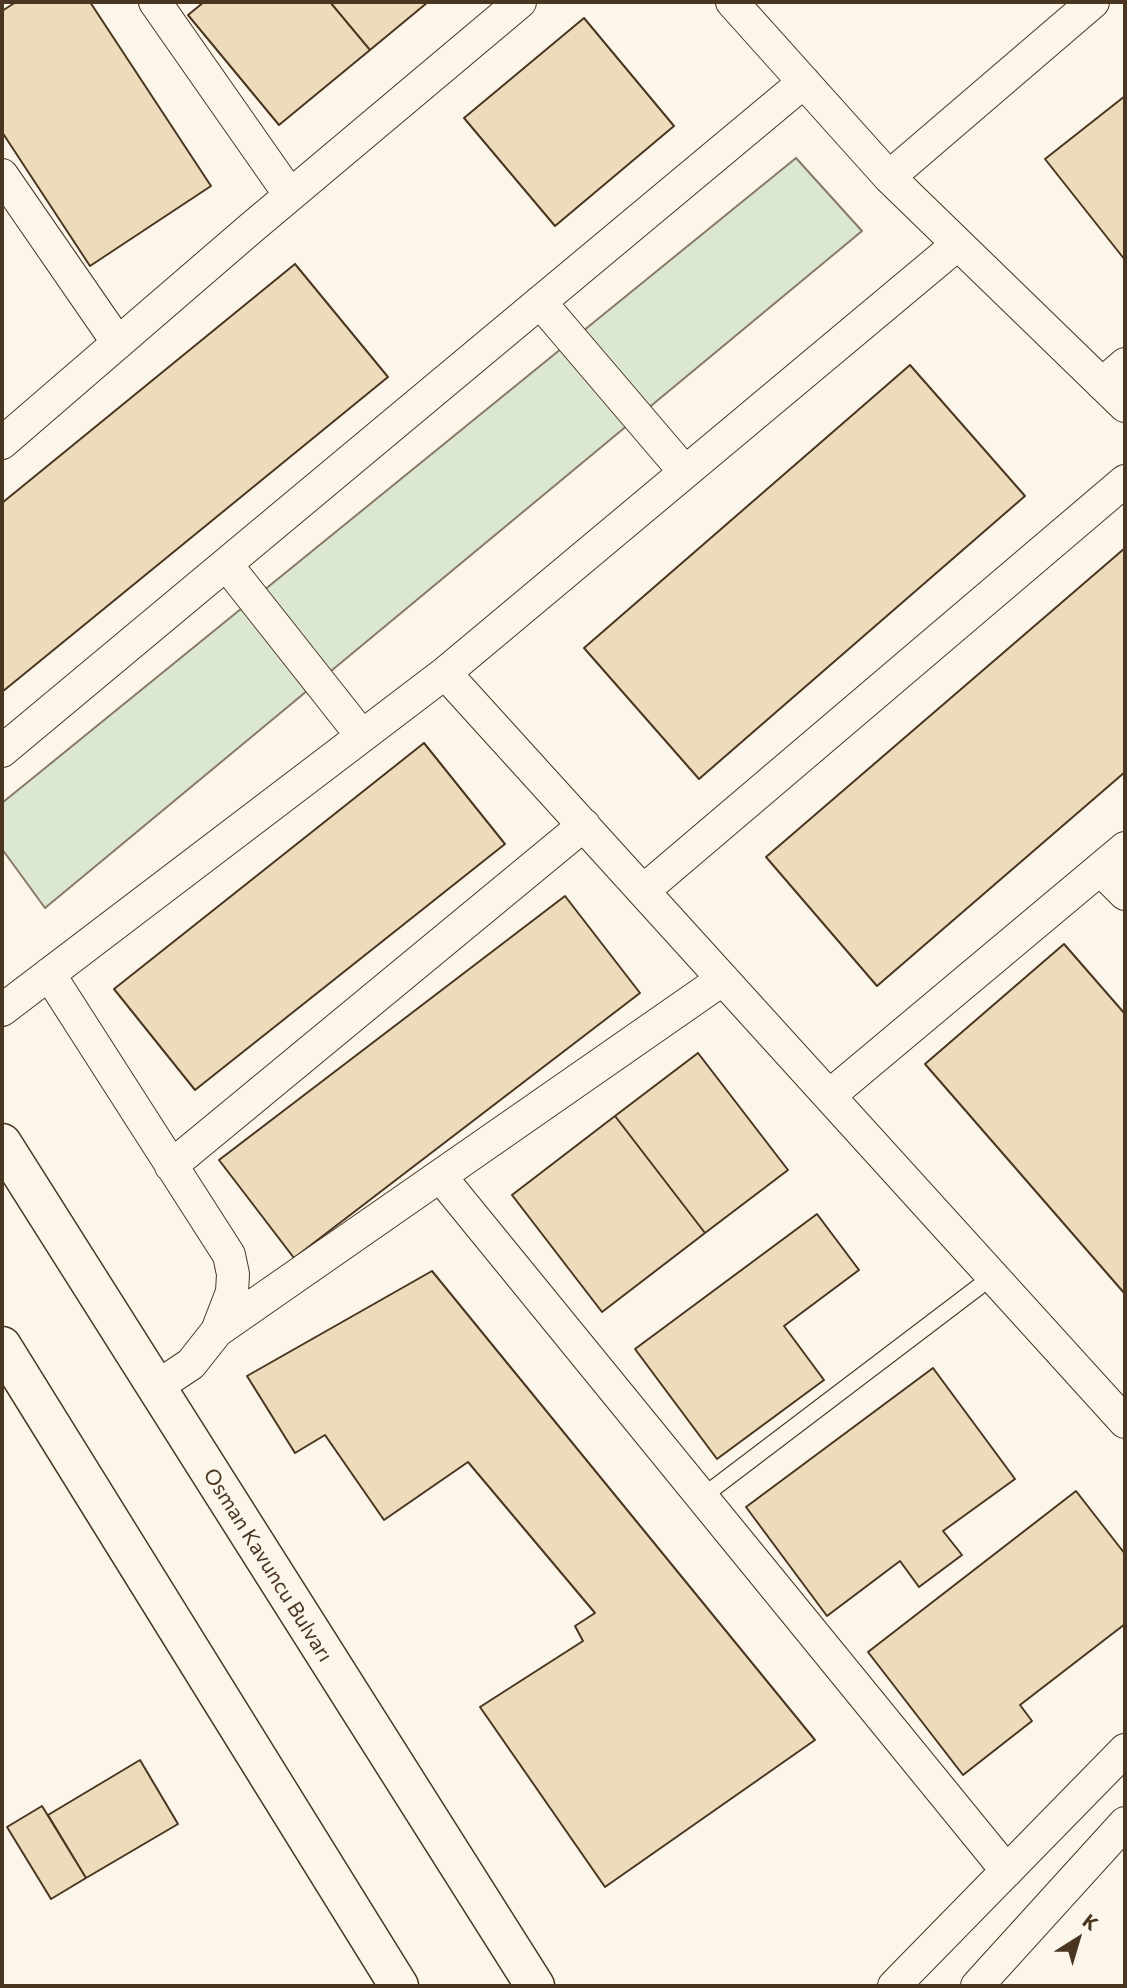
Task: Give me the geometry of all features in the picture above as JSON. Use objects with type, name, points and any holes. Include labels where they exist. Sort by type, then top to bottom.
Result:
[{"type":"highway","name":"Osman Kavuncu Bulvarı","points":[[2,1143],[535,1986]]},
{"type":"highway","points":[[2,1346],[399,1986]]},
{"type":"street","points":[[155,2],[290,195]]},
{"type":"street","points":[[2,443],[290,195],[520,2]]},
{"type":"street","points":[[732,2],[889,177],[958,244],[1114,374],[1125,406]]},
{"type":"street","points":[[889,177],[1093,2]]},
{"type":"street","points":[[2,751],[804,82]]},
{"type":"street","points":[[2,175],[118,343]]},
{"type":"street","points":[[2,1010],[445,673],[958,244]]},
{"type":"street","points":[[540,302],[685,472]]},
{"type":"street","points":[[643,891],[1125,481]]},
{"type":"street","points":[[226,564],[362,736]]},
{"type":"street","points":[[445,673],[1125,1422]]},
{"type":"street","points":[[172,1166],[584,825]]},
{"type":"street","points":[[829,1096],[1125,848]]},
{"type":"street","points":[[1100,869],[1125,894]]},
{"type":"street","points":[[49,974],[229,1255],[233,1273],[232,1292],[217,1331]]},
{"type":"street","points":[[155,1388],[191,1364],[217,1331],[723,979]]},
{"type":"street","points":[[440,1176],[1007,1871]]},
{"type":"street","points":[[894,1986],[1125,1749]]},
{"type":"street","points":[[977,1986],[1125,1823]]},
{"type":"lane","points":[[702,1497],[993,1276]]},
{"type":"green space","points":[[796,158],[862,231],[45,908],[2,849],[2,803]]},
{"type":"building","points":[[16,2],[90,2],[211,186],[90,266],[2,132],[2,11]]},
{"type":"building","points":[[204,2],[330,2],[370,50],[279,125],[188,15]]},
{"type":"building","points":[[330,2],[428,2],[370,50]]},
{"type":"building","points":[[584,18],[674,126],[555,226],[464,118]]},
{"type":"building","points":[[1125,96],[1125,260],[1045,159]]},
{"type":"building","points":[[295,264],[388,377],[2,692],[2,503]]},
{"type":"building","points":[[910,365],[1025,496],[699,779],[584,648]]},
{"type":"building","points":[[1125,548],[1125,772],[877,986],[766,857]]},
{"type":"building","points":[[424,743],[505,844],[195,1090],[114,989]]},
{"type":"building","points":[[565,896],[640,993],[294,1258],[219,1160]]},
{"type":"building","points":[[1064,944],[1125,1014],[1125,1294],[925,1064]]},
{"type":"building","points":[[698,1053],[788,1170],[705,1233],[615,1116]]},
{"type":"building","points":[[615,1116],[705,1233],[602,1312],[512,1195]]},
{"type":"building","points":[[817,1214],[859,1270],[784,1326],[824,1380],[717,1459],[635,1349]]},
{"type":"building","points":[[432,1271],[815,1740],[605,1887],[480,1707],[583,1641],[575,1626],[595,1613],[468,1462],[384,1520],[325,1435],[295,1453],[247,1376]]},
{"type":"building","points":[[933,1368],[1015,1479],[943,1531],[962,1555],[919,1587],[900,1561],[827,1616],[746,1507]]},
{"type":"building","points":[[1076,1491],[1125,1554],[1125,1624],[1020,1705],[1032,1721],[963,1775],[868,1652]]},
{"type":"building","points":[[140,1760],[178,1824],[86,1878],[48,1815]]},
{"type":"building","points":[[42,1806],[86,1878],[51,1899],[7,1827]]}]
